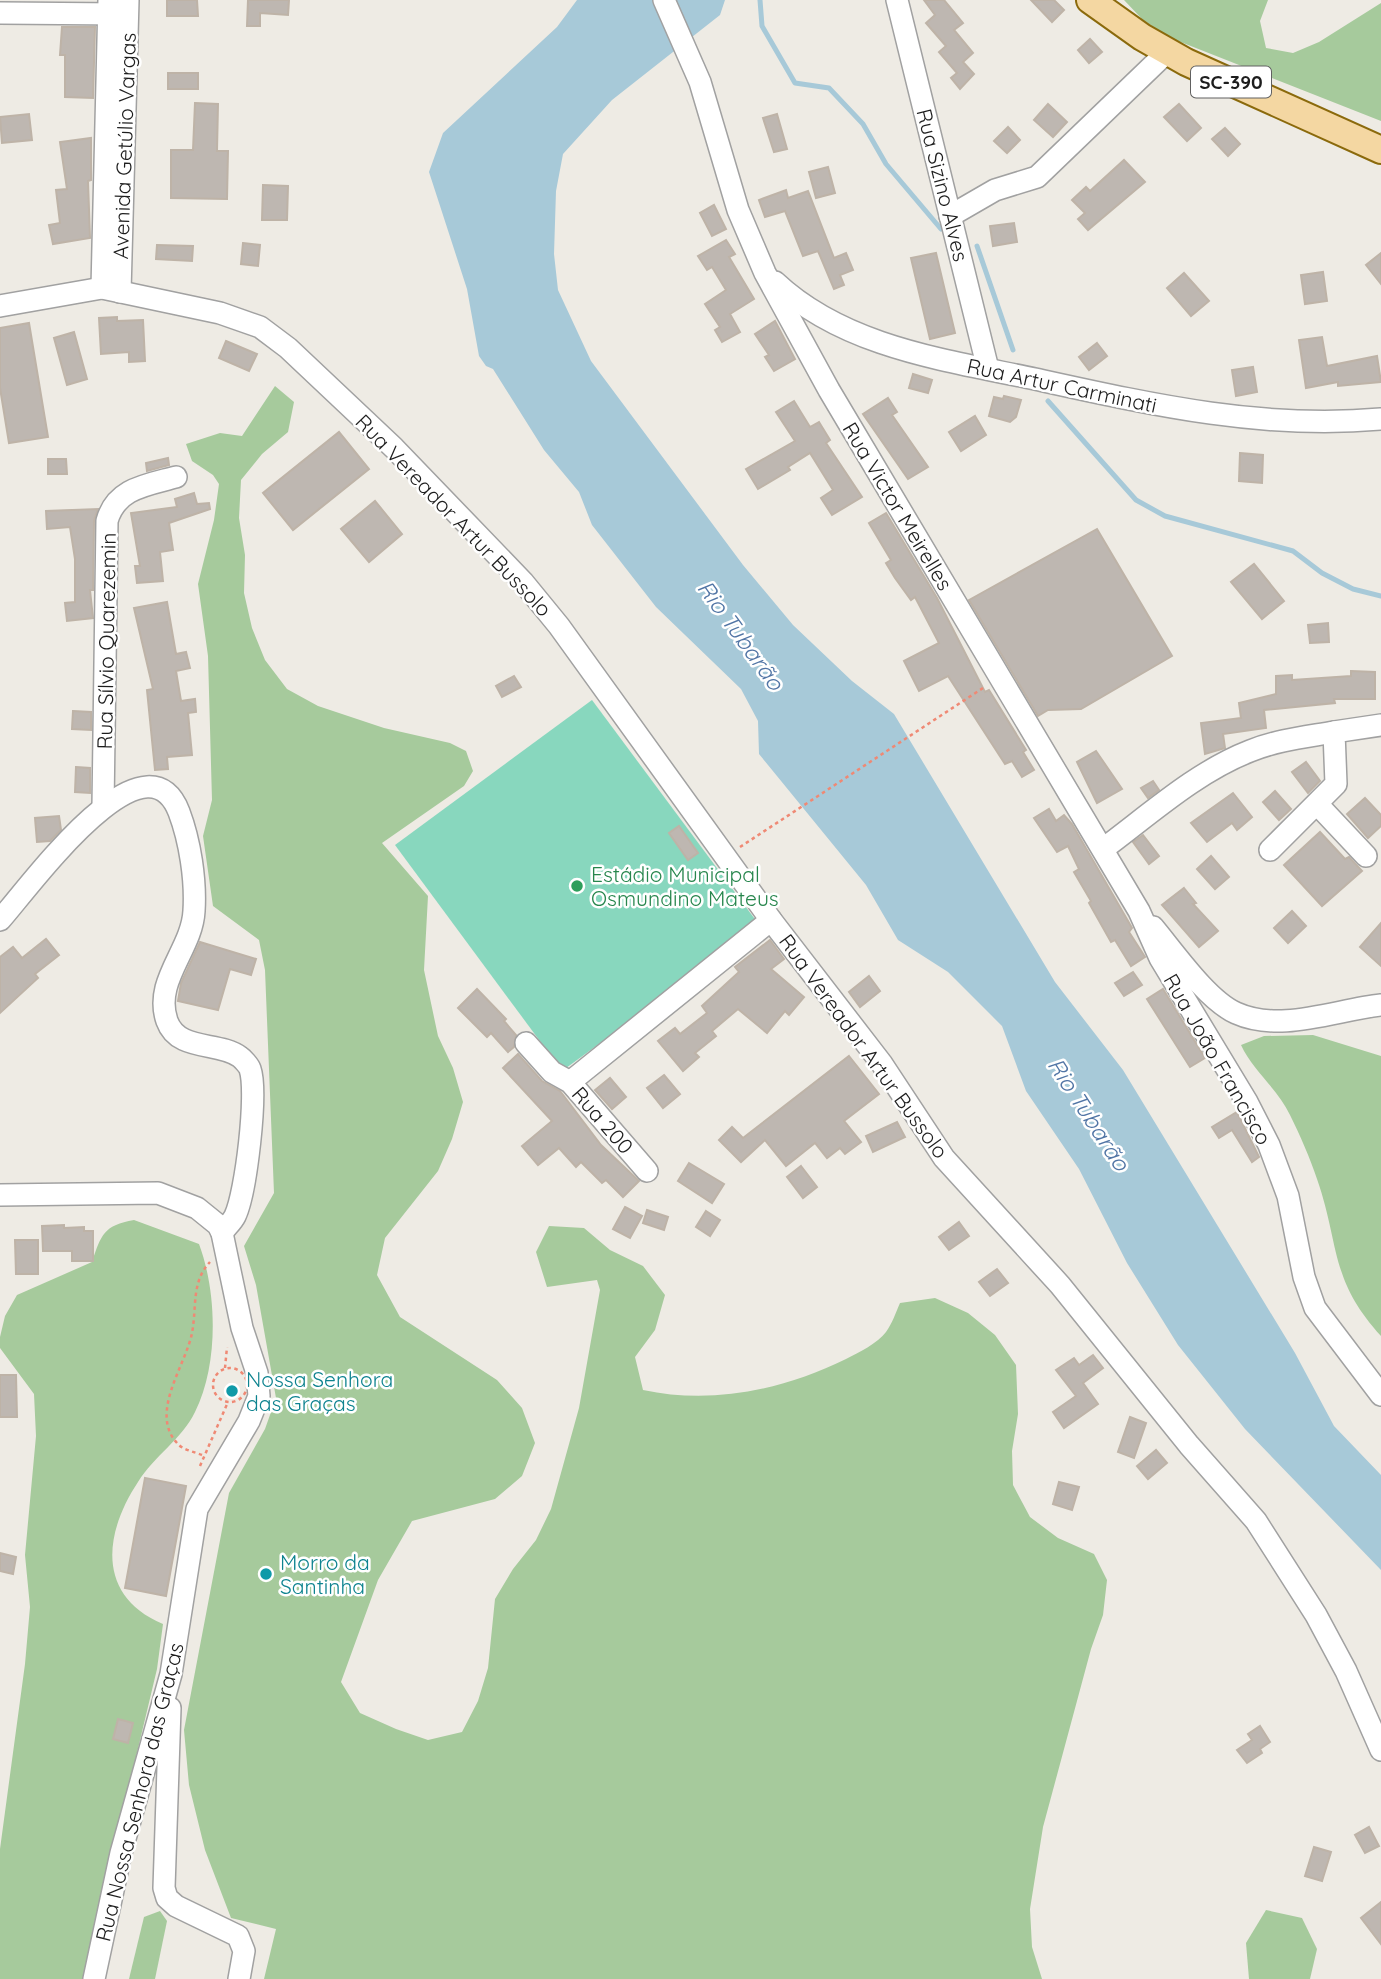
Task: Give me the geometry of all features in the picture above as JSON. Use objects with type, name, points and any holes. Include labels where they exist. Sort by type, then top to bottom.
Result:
[{"type":"main road","name":"SC-390","points":[[1090,0],[1167,52],[1381,150]]},
{"type":"street","name":"Rua Victor Meirelles","points":[[664,0],[700,82],[738,210],[765,273],[829,390],[1139,911]]},
{"type":"street","name":"Rua Sizino Alves","points":[[897,0],[988,369]]},
{"type":"street","points":[[0,13],[118,7]]},
{"type":"street","name":"Avenida Getúlio Vargas","points":[[111,290],[118,7]]},
{"type":"street","points":[[950,216],[987,194],[1037,177],[1167,52]]},
{"type":"street","name":"Rua Artur Carminati","points":[[765,273],[790,296],[837,325],[900,349],[1156,405],[1240,418],[1322,422],[1380,419]]},
{"type":"street","points":[[0,306],[111,290]]},
{"type":"street","name":"Rua Vereador Artur Bussolo","points":[[111,290],[241,319],[260,327],[288,348],[387,441],[523,582],[559,626],[771,920],[882,1064],[944,1158],[1060,1285],[1189,1445],[1262,1530],[1296,1580],[1346,1671],[1381,1750]]},
{"type":"street","name":"Rua Sílvio Quarezemin","points":[[103,807],[107,521],[119,497],[139,486],[176,477]]},
{"type":"street","points":[[1103,849],[1199,778],[1233,758],[1272,744],[1381,725]]},
{"type":"street","points":[[1270,850],[1336,784],[1334,732]]},
{"type":"street","points":[[0,920],[103,807],[136,787],[160,786],[170,793],[182,820],[188,843],[194,912],[165,990],[163,1000],[168,1024],[184,1041],[239,1056],[250,1068],[253,1095],[245,1178],[235,1216],[222,1233],[218,1224],[197,1208],[158,1193],[0,1195]]},
{"type":"street","points":[[1318,804],[1366,856]]},
{"type":"street","points":[[1139,911],[1204,986],[1235,1013],[1253,1018],[1293,1020],[1381,1005]]},
{"type":"street","name":"Rua João Francisco","points":[[1139,911],[1160,958],[1248,1102],[1269,1145],[1288,1196],[1304,1276],[1315,1308],[1381,1395]]},
{"type":"street","points":[[570,1082],[771,920]]},
{"type":"street","name":"Rua 200","points":[[526,1043],[552,1072],[570,1082],[647,1171]]},
{"type":"street","name":"Rua Nossa Senhora das Graças","points":[[94,1979],[121,1853],[171,1674],[193,1523],[204,1495],[249,1421],[258,1396],[257,1373],[242,1328],[222,1233]]},
{"type":"street","points":[[171,1674],[164,1888],[167,1898],[176,1906],[238,1936],[244,1951],[239,1979]]},
{"type":"path","points":[[725,857],[1000,677]]},
{"type":"path","points":[[202,1455],[180,1446],[171,1434],[167,1410],[192,1332],[195,1289],[202,1270],[212,1259]]},
{"type":"path","points":[[204,1495],[199,1470],[202,1455],[228,1402],[240,1399],[247,1389],[242,1372],[231,1367],[220,1370],[213,1380],[217,1397],[228,1402]]},
{"type":"green space","points":[[1124,0],[1268,0],[1260,21],[1266,48],[1293,53],[1319,42],[1381,3],[1381,121],[1168,37],[1142,19]]},
{"type":"green space","points":[[275,386],[294,402],[288,432],[262,454],[241,480],[239,518],[245,555],[244,593],[252,628],[265,660],[287,689],[318,706],[384,728],[450,743],[466,751],[473,771],[464,786],[382,843],[428,896],[424,970],[438,1036],[453,1068],[463,1102],[452,1139],[438,1171],[385,1238],[377,1275],[400,1317],[497,1380],[522,1408],[535,1443],[522,1476],[495,1499],[412,1521],[378,1580],[341,1682],[360,1713],[428,1740],[462,1732],[478,1701],[488,1668],[495,1599],[513,1569],[536,1540],[551,1509],[579,1408],[600,1290],[597,1280],[547,1287],[536,1252],[549,1226],[584,1228],[610,1250],[643,1266],[665,1295],[655,1330],[635,1357],[643,1390],[695,1396],[721,1395],[747,1392],[797,1379],[846,1359],[873,1344],[888,1329],[900,1303],[935,1298],[968,1313],[995,1335],[1016,1365],[1018,1414],[1012,1451],[1013,1485],[1030,1517],[1058,1538],[1094,1554],[1107,1580],[1103,1615],[1091,1649],[1043,1827],[1030,1909],[1032,1947],[1042,1979],[264,1979],[276,1929],[231,1918],[205,1850],[189,1785],[184,1730],[229,1493],[265,1429],[276,1398],[256,1285],[244,1246],[274,1193],[265,970],[259,940],[213,906],[203,836],[212,800],[208,656],[198,584],[214,520],[219,484],[213,475],[192,461],[186,444],[220,433],[242,436]]},
{"type":"green space","name":"Estádio Municipal Osmundino Mateus","points":[[592,700],[760,926],[562,1071],[395,845]]},
{"type":"green space","points":[[1313,1035],[1381,1056],[1381,1336],[1364,1316],[1344,1279],[1317,1179],[1294,1123],[1279,1097],[1241,1045],[1264,1036]]},
{"type":"green space","points":[[134,1220],[199,1244],[212,1306],[212,1350],[203,1393],[183,1431],[152,1464],[126,1502],[113,1543],[117,1581],[126,1597],[142,1612],[163,1624],[157,1669],[83,1979],[0,1979],[0,1849],[30,1607],[25,1555],[36,1436],[34,1394],[0,1348],[0,1337],[5,1316],[17,1295],[92,1262],[101,1238],[110,1228]]},
{"type":"green space","points":[[1266,1910],[1302,1918],[1317,1949],[1310,1979],[1249,1979],[1246,1943]]},
{"type":"green space","points":[[160,1911],[167,1921],[155,1979],[129,1979],[144,1917]]},
{"type":"water","name":"Rio Tubarão","points":[[577,0],[725,0],[720,15],[612,100],[563,154],[556,191],[554,254],[558,290],[591,361],[743,565],[793,625],[852,681],[894,714],[1055,982],[1123,1070],[1295,1353],[1334,1426],[1381,1475],[1381,1570],[1245,1429],[1178,1345],[1127,1263],[1079,1169],[1026,1091],[1002,1026],[948,972],[898,940],[866,885],[759,754],[758,721],[741,689],[656,607],[592,525],[579,492],[544,450],[493,369],[486,366],[479,356],[467,289],[429,172],[443,133],[557,27]]},
{"type":"building","points":[[167,0],[197,0],[198,16],[167,16]]},
{"type":"building","points":[[248,0],[289,0],[288,15],[260,13],[260,26],[247,26]]},
{"type":"building","points":[[924,0],[944,0],[963,23],[954,30],[973,53],[963,62],[974,74],[960,89],[951,78],[957,73],[939,52],[946,46],[926,23],[935,15]]},
{"type":"building","points":[[1031,0],[1054,0],[1064,10],[1052,22]]},
{"type":"building","points":[[62,27],[95,27],[93,98],[65,97],[65,55],[60,55]]},
{"type":"building","points":[[1090,39],[1102,52],[1089,63],[1078,50]]},
{"type":"building","points":[[168,73],[198,73],[198,89],[168,89]]},
{"type":"building","points":[[195,103],[218,104],[217,151],[228,151],[227,199],[171,198],[171,150],[193,150]]},
{"type":"building","points":[[1048,104],[1067,122],[1053,137],[1034,120]]},
{"type":"building","points":[[1179,104],[1201,128],[1187,141],[1164,117]]},
{"type":"building","points":[[29,114],[32,140],[2,143],[0,117]]},
{"type":"building","points":[[777,114],[787,149],[774,152],[763,118]]},
{"type":"building","points":[[1008,127],[1020,140],[1007,153],[994,141]]},
{"type":"building","points":[[1225,128],[1240,144],[1228,156],[1212,139]]},
{"type":"building","points":[[91,138],[91,180],[88,181],[90,238],[53,244],[49,225],[60,223],[56,190],[67,189],[60,142]]},
{"type":"building","points":[[1124,160],[1145,182],[1088,230],[1078,219],[1085,213],[1072,200],[1086,187],[1090,191]]},
{"type":"building","points":[[828,167],[835,193],[816,198],[809,172]]},
{"type":"building","points":[[263,185],[288,186],[287,220],[262,220]]},
{"type":"building","points":[[786,190],[788,198],[808,191],[834,258],[846,253],[853,270],[840,275],[844,285],[834,289],[818,251],[803,256],[785,211],[765,217],[759,200]]},
{"type":"building","points":[[714,205],[726,229],[712,236],[700,213]]},
{"type":"building","points":[[1014,223],[1017,242],[993,246],[990,226]]},
{"type":"building","points":[[726,240],[735,254],[729,257],[754,299],[730,314],[740,332],[722,342],[715,330],[720,327],[705,304],[726,290],[712,267],[707,270],[698,256]]},
{"type":"building","points":[[243,243],[260,245],[258,266],[241,264]]},
{"type":"building","points":[[157,245],[193,246],[192,261],[156,259]]},
{"type":"building","points":[[936,253],[955,333],[930,339],[911,258]]},
{"type":"building","points":[[1381,253],[1381,284],[1366,265]]},
{"type":"building","points":[[1323,272],[1327,301],[1305,304],[1301,275]]},
{"type":"building","points":[[1184,273],[1209,301],[1191,316],[1167,288]]},
{"type":"building","points":[[117,317],[117,321],[143,320],[145,361],[129,362],[129,352],[101,354],[99,318]]},
{"type":"building","points":[[775,321],[795,359],[774,371],[765,357],[769,355],[755,334]]},
{"type":"building","points":[[29,323],[48,437],[9,443],[0,388],[0,328]]},
{"type":"building","points":[[74,332],[87,379],[67,385],[54,338]]},
{"type":"building","points":[[1322,337],[1327,366],[1377,356],[1381,382],[1338,386],[1338,382],[1306,388],[1299,340]]},
{"type":"building","points":[[226,341],[257,354],[249,371],[219,358]]},
{"type":"building","points":[[1097,343],[1107,356],[1089,370],[1079,357]]},
{"type":"building","points":[[1253,367],[1257,392],[1236,396],[1232,370]]},
{"type":"building","points":[[913,374],[932,380],[928,393],[909,388]]},
{"type":"building","points":[[1004,396],[1021,400],[1016,417],[1010,422],[989,416],[994,397],[1003,399]]},
{"type":"building","points":[[888,398],[897,412],[892,415],[928,467],[908,479],[863,414]]},
{"type":"building","points":[[794,401],[810,427],[819,422],[830,440],[826,443],[862,497],[832,515],[821,498],[833,490],[810,453],[788,467],[790,470],[758,489],[746,469],[795,441],[776,412]]},
{"type":"building","points":[[975,416],[986,435],[961,451],[949,432]]},
{"type":"building","points":[[339,432],[369,469],[293,530],[263,493]]},
{"type":"building","points":[[1240,453],[1263,455],[1262,483],[1239,481]]},
{"type":"building","points":[[168,458],[169,465],[147,471],[146,463]]},
{"type":"building","points":[[48,459],[66,459],[67,474],[48,474]]},
{"type":"building","points":[[194,493],[197,504],[209,503],[210,509],[169,523],[173,550],[160,552],[163,581],[137,583],[135,566],[140,566],[131,513],[177,507],[175,499]]},
{"type":"building","points":[[375,501],[402,534],[369,562],[341,529]]},
{"type":"building","points":[[98,509],[94,521],[93,590],[90,590],[93,618],[67,621],[65,603],[75,602],[75,559],[70,527],[47,529],[46,511]]},
{"type":"building","points":[[886,513],[937,598],[985,692],[989,690],[1026,750],[1023,752],[1034,770],[1022,777],[1012,761],[1005,764],[948,676],[919,691],[904,661],[939,643],[915,597],[911,600],[886,563],[891,560],[869,523]]},
{"type":"building","points":[[1097,529],[1172,656],[1081,709],[1048,710],[1038,716],[969,600]]},
{"type":"building","points":[[1254,564],[1284,601],[1262,619],[1231,582]]},
{"type":"building","points":[[167,602],[176,654],[186,652],[190,668],[176,671],[181,701],[195,699],[196,712],[188,713],[192,755],[167,757],[168,769],[155,770],[147,690],[153,689],[134,608]]},
{"type":"building","points":[[1328,623],[1329,642],[1310,643],[1308,625]]},
{"type":"building","points":[[1351,671],[1375,672],[1375,699],[1334,699],[1335,703],[1264,710],[1266,728],[1223,734],[1225,748],[1205,754],[1201,723],[1241,718],[1239,703],[1276,694],[1276,676],[1292,675],[1292,680],[1351,676]]},
{"type":"building","points":[[514,676],[521,687],[502,697],[496,686]]},
{"type":"building","points":[[73,711],[91,712],[91,730],[72,729]]},
{"type":"building","points":[[1096,751],[1122,789],[1097,803],[1077,762]]},
{"type":"building","points":[[1306,762],[1320,781],[1308,793],[1292,772]]},
{"type":"building","points":[[76,767],[90,768],[90,793],[75,792]]},
{"type":"building","points":[[1153,781],[1159,790],[1148,798],[1141,788]]},
{"type":"building","points":[[1275,791],[1291,809],[1279,820],[1263,802]]},
{"type":"building","points":[[1233,793],[1252,817],[1237,830],[1232,823],[1207,842],[1191,823]]},
{"type":"building","points":[[1365,798],[1381,815],[1381,826],[1368,838],[1347,814]]},
{"type":"building","points":[[1049,809],[1056,821],[1064,815],[1072,824],[1132,928],[1129,932],[1145,957],[1131,966],[1115,940],[1111,942],[1089,903],[1091,901],[1074,872],[1079,869],[1068,846],[1057,852],[1034,818]]},
{"type":"building","points":[[59,816],[61,830],[50,841],[37,842],[35,818]]},
{"type":"building","points":[[679,826],[698,853],[688,860],[669,833]]},
{"type":"building","points":[[1320,832],[1345,859],[1349,857],[1362,871],[1322,906],[1284,865]]},
{"type":"building","points":[[1143,835],[1159,856],[1149,864],[1133,842]]},
{"type":"building","points":[[1211,856],[1229,877],[1215,889],[1197,869]]},
{"type":"building","points":[[1184,888],[1196,903],[1193,904],[1218,931],[1199,947],[1162,905]]},
{"type":"building","points":[[1292,911],[1306,926],[1288,943],[1274,928]]},
{"type":"building","points":[[1381,923],[1381,966],[1360,947]]},
{"type":"building","points":[[46,939],[59,955],[35,974],[38,978],[0,1013],[0,957],[13,947],[22,958]]},
{"type":"building","points":[[770,940],[784,959],[771,969],[804,997],[789,1015],[785,1011],[767,1033],[738,1009],[712,1031],[716,1036],[695,1053],[699,1057],[683,1071],[658,1041],[675,1028],[680,1034],[707,1013],[702,1006],[739,972],[735,967]]},
{"type":"building","points":[[200,942],[256,959],[251,975],[230,969],[218,1010],[178,1001],[181,983]]},
{"type":"building","points":[[1133,972],[1142,985],[1124,996],[1115,983]]},
{"type":"building","points":[[869,976],[880,991],[860,1007],[849,992]]},
{"type":"building","points":[[477,989],[506,1019],[504,1021],[516,1035],[514,1047],[508,1052],[491,1033],[487,1037],[458,1008]]},
{"type":"building","points":[[1163,989],[1205,1058],[1190,1067],[1147,999]]},
{"type":"building","points":[[518,1054],[542,1081],[560,1091],[601,1145],[639,1181],[623,1197],[606,1180],[602,1183],[581,1162],[576,1167],[559,1148],[538,1165],[522,1146],[552,1121],[503,1068]]},
{"type":"building","points":[[849,1056],[879,1094],[844,1121],[861,1142],[845,1154],[840,1148],[827,1158],[815,1143],[786,1166],[765,1140],[741,1162],[719,1140],[732,1127],[743,1138]]},
{"type":"building","points":[[664,1075],[680,1094],[663,1108],[647,1088]]},
{"type":"building","points":[[610,1078],[626,1097],[612,1109],[595,1090]]},
{"type":"building","points":[[1237,1112],[1259,1157],[1252,1162],[1232,1130],[1219,1138],[1212,1127]]},
{"type":"building","points":[[897,1122],[905,1137],[873,1152],[866,1136]]},
{"type":"building","points":[[689,1163],[724,1184],[712,1203],[678,1181]]},
{"type":"building","points":[[801,1166],[817,1187],[803,1198],[787,1177]]},
{"type":"building","points":[[625,1207],[642,1216],[630,1238],[613,1229]]},
{"type":"building","points":[[647,1210],[668,1217],[664,1230],[643,1223]]},
{"type":"building","points":[[706,1211],[720,1220],[710,1236],[696,1227]]},
{"type":"building","points":[[959,1222],[969,1236],[949,1250],[939,1237]]},
{"type":"building","points":[[64,1225],[64,1228],[84,1227],[84,1231],[93,1231],[93,1261],[72,1261],[72,1251],[43,1251],[42,1226]]},
{"type":"building","points":[[15,1240],[38,1240],[38,1274],[16,1274]]},
{"type":"building","points":[[997,1269],[1008,1283],[990,1296],[979,1282]]},
{"type":"building","points":[[1093,1355],[1103,1368],[1083,1383],[1098,1404],[1064,1428],[1053,1412],[1076,1396],[1056,1370],[1074,1358],[1079,1365]]},
{"type":"building","points":[[0,1375],[16,1375],[17,1417],[0,1417]]},
{"type":"building","points":[[1130,1417],[1146,1423],[1134,1458],[1118,1452]]},
{"type":"building","points":[[1156,1450],[1167,1463],[1148,1479],[1137,1466]]},
{"type":"building","points":[[145,1478],[186,1486],[166,1596],[125,1588]]},
{"type":"building","points":[[1059,1482],[1079,1487],[1072,1510],[1053,1504]]},
{"type":"building","points":[[0,1553],[16,1557],[13,1574],[0,1571]]},
{"type":"building","points":[[118,1719],[133,1723],[128,1743],[113,1739]]},
{"type":"building","points":[[1260,1726],[1270,1742],[1260,1749],[1262,1753],[1247,1763],[1237,1750],[1252,1740],[1248,1734]]},
{"type":"building","points":[[1369,1827],[1379,1846],[1365,1853],[1355,1835]]},
{"type":"building","points":[[1314,1847],[1331,1852],[1322,1881],[1305,1876]]},
{"type":"building","points":[[1381,1902],[1381,1944],[1361,1918]]},
{"type":"waterway","points":[[760,0],[762,26],[795,83],[829,88],[863,124],[886,164],[941,229]]},
{"type":"waterway","points":[[977,246],[1013,350]]},
{"type":"waterway","points":[[1048,401],[1136,500],[1165,516],[1293,551],[1322,573],[1353,589],[1381,596]]},
{"type":"place","name":"Estádio Municipal Osmundino Mateus","points":[[577,886]]},
{"type":"place","name":"Nossa Senhora das Graças","points":[[232,1391]]},
{"type":"place","name":"Morro da Santinha","points":[[266,1574]]}]
